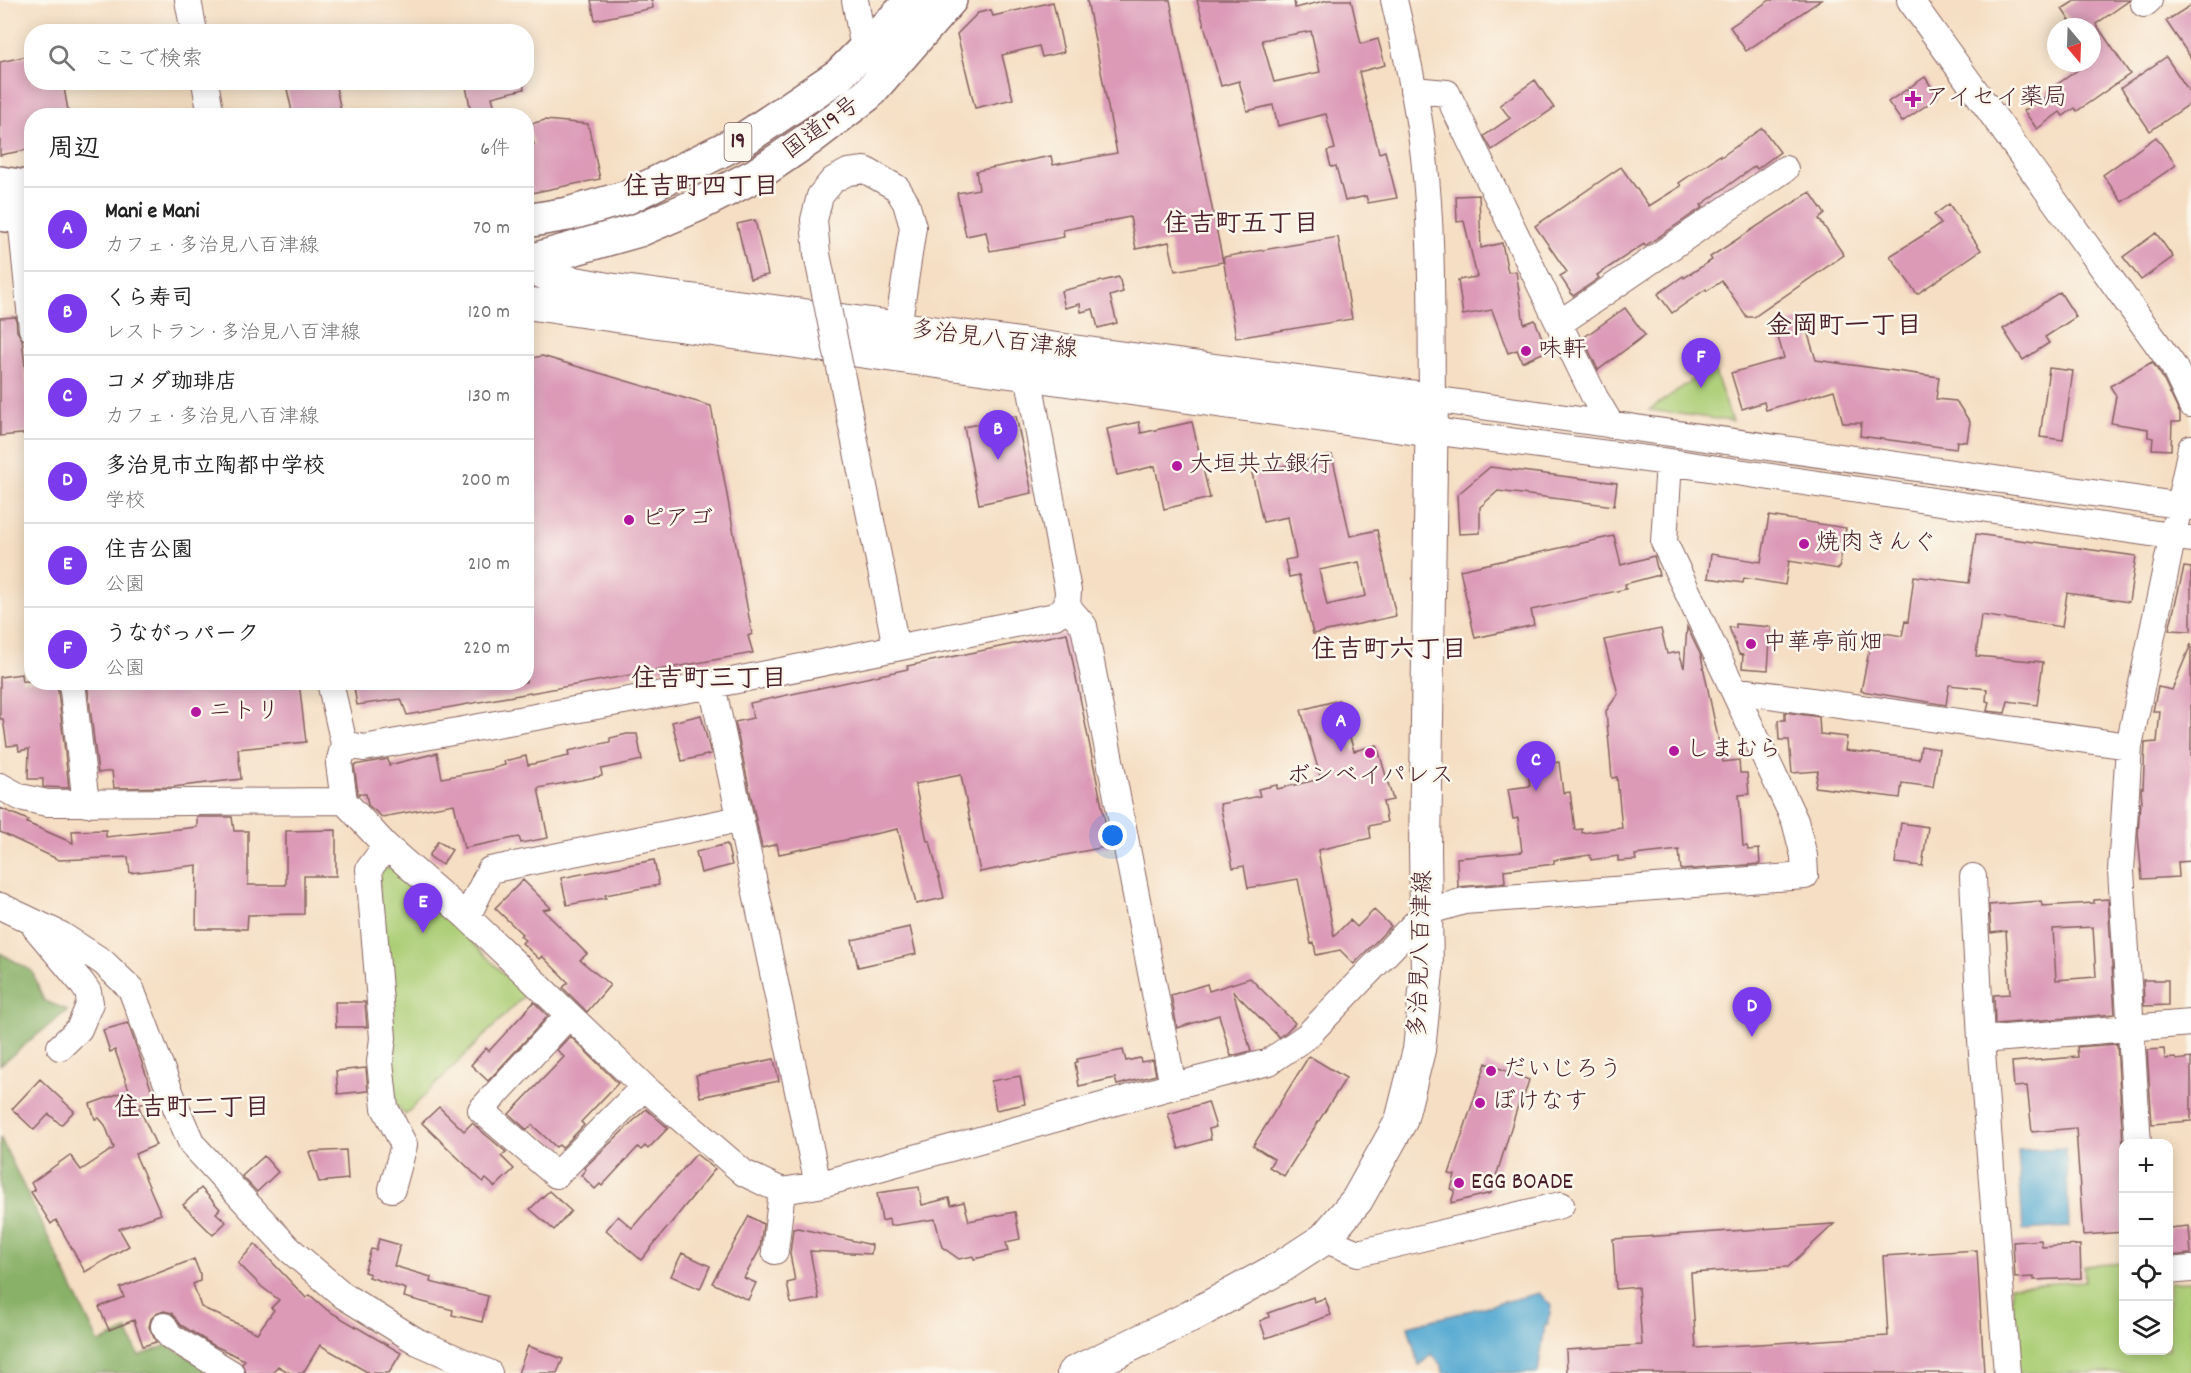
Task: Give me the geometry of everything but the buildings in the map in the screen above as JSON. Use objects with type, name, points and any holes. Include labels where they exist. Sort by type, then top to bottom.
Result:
[{"type":"highway","name":"国道19号","points":[[534,220],[568,214],[628,197],[744,139],[839,75],[913,0]]},
{"type":"highway","name":"国道19号","points":[[534,262],[639,230],[697,205],[756,175],[812,137],[867,95],[950,0]]},
{"type":"highway","points":[[0,183],[21,210]]},
{"type":"main road","name":"多治見八百津線","points":[[534,268],[559,280],[608,289],[1432,399],[1425,849],[1426,972],[1419,1050],[1401,1122],[1357,1200],[1324,1239],[1281,1267],[1190,1317],[1073,1373]]},
{"type":"main road","name":"多治見八百津線","points":[[534,304],[1028,374],[1163,396],[1432,431]]},
{"type":"street","points":[[188,0],[192,24]]},
{"type":"street","points":[[855,0],[864,49]]},
{"type":"street","points":[[1394,0],[1407,54],[1424,156],[1431,242],[1432,399],[2185,507]]},
{"type":"street","points":[[1910,0],[2182,361],[2191,404]]},
{"type":"street","points":[[206,90],[210,108]]},
{"type":"street","points":[[1413,90],[1447,93],[1595,398],[1611,425]]},
{"type":"street","points":[[1560,323],[1785,169]]},
{"type":"street","points":[[896,648],[817,254],[814,220],[820,196],[833,180],[848,172],[865,170],[897,188],[906,203],[913,227],[898,328]]},
{"type":"street","points":[[21,210],[24,242]]},
{"type":"street","points":[[1028,374],[1068,591],[1067,606],[1084,626],[1173,1086]]},
{"type":"street","points":[[1432,431],[1669,462],[2182,538]]},
{"type":"street","points":[[2138,1139],[2121,871],[2129,746],[2159,595],[2182,538],[2191,448]]},
{"type":"street","points":[[332,690],[344,744],[339,764],[344,801],[386,846],[467,917],[644,1087],[744,1173],[782,1191],[818,1185],[1173,1086],[1269,1062],[1307,1035],[1426,912],[1464,901],[1805,876],[1804,856],[1795,821],[1664,542],[1669,462]]},
{"type":"street","points":[[344,744],[364,748],[712,685],[1055,616],[1067,606]]},
{"type":"street","points":[[712,685],[818,1185]]},
{"type":"street","points":[[73,690],[86,804]]},
{"type":"street","points":[[1734,690],[2129,746]]},
{"type":"street","points":[[0,786],[20,797],[47,803],[344,801]]},
{"type":"street","points":[[467,917],[490,870],[740,819]]},
{"type":"street","points":[[386,846],[369,869],[382,1038],[380,1062],[385,1108],[404,1145],[392,1189]]},
{"type":"street","points":[[1972,877],[1981,1040],[2007,1373]]},
{"type":"street","points":[[0,906],[61,935],[103,962],[131,989],[192,1144],[289,1249],[344,1296],[418,1342],[489,1373]]},
{"type":"street","points":[[32,922],[88,992],[90,1003],[79,1029],[60,1047]]},
{"type":"street","points":[[569,1015],[481,1110],[556,1175],[644,1087]]},
{"type":"street","points":[[1981,1040],[2191,1023]]},
{"type":"street","points":[[775,1251],[782,1191]]},
{"type":"street","points":[[1324,1239],[1358,1253],[1561,1205]]},
{"type":"street","points":[[2173,1271],[2191,1269]]},
{"type":"street","points":[[164,1326],[170,1336],[231,1373]]},
{"type":"green space","points":[[1713,366],[1732,421],[1649,410]]},
{"type":"green space","points":[[395,866],[525,995],[405,1115],[395,1104],[378,871]]},
{"type":"green space","points":[[0,953],[32,971],[44,1001],[68,1010],[0,1065]]},
{"type":"green space","points":[[0,1137],[99,1343],[127,1330],[139,1356],[167,1345],[216,1373],[0,1373]]},
{"type":"green space","points":[[2119,1263],[2119,1355],[2173,1355],[2173,1282],[2191,1281],[2191,1373],[2017,1373],[2011,1286],[2085,1281],[2084,1266]]},
{"type":"water","points":[[2066,1148],[2069,1227],[2023,1230],[2018,1150]]},
{"type":"water","points":[[1539,1293],[1551,1306],[1548,1325],[1545,1325],[1538,1373],[1443,1373],[1442,1366],[1431,1354],[1419,1366],[1408,1326]]},
{"type":"place","name":"アイセイ薬局","points":[[1913,99]]},
{"type":"place","name":"味軒","points":[[1526,351]]},
{"type":"place","name":"うながっパーク","points":[[1701,388]]},
{"type":"place","name":"くら寿司","points":[[998,460]]},
{"type":"place","name":"大垣共立銀行","points":[[1177,466]]},
{"type":"place","name":"ピアゴ","points":[[629,520]]},
{"type":"place","name":"焼肉きんぐ","points":[[1804,544]]},
{"type":"place","name":"中華亭前畑","points":[[1751,644]]},
{"type":"place","name":"ニトリ","points":[[196,712]]},
{"type":"place","name":"しまむら","points":[[1674,751]]},
{"type":"place","name":"Mani e Mani","points":[[1341,752]]},
{"type":"place","name":"ボンベイパレス","points":[[1370,753]]},
{"type":"place","name":"コメダ珈琲店","points":[[1536,791]]},
{"type":"place","name":"住吉公園","points":[[423,933]]},
{"type":"place","name":"多治見市立陶都中学校","points":[[1752,1037]]},
{"type":"place","name":"だいじろう","points":[[1491,1071]]},
{"type":"place","name":"ぼけなす","points":[[1480,1103]]},
{"type":"place","name":"EGG BOADE","points":[[1459,1183]]},
{"type":"district","name":"住吉町四丁目","points":[[701,188]]},
{"type":"district","name":"住吉町五丁目","points":[[1241,225]]},
{"type":"district","name":"金岡町一丁目","points":[[1844,327]]},
{"type":"district","name":"住吉町六丁目","points":[[1389,651]]},
{"type":"district","name":"住吉町三丁目","points":[[709,680]]},
{"type":"district","name":"住吉町二丁目","points":[[192,1109]]}]
